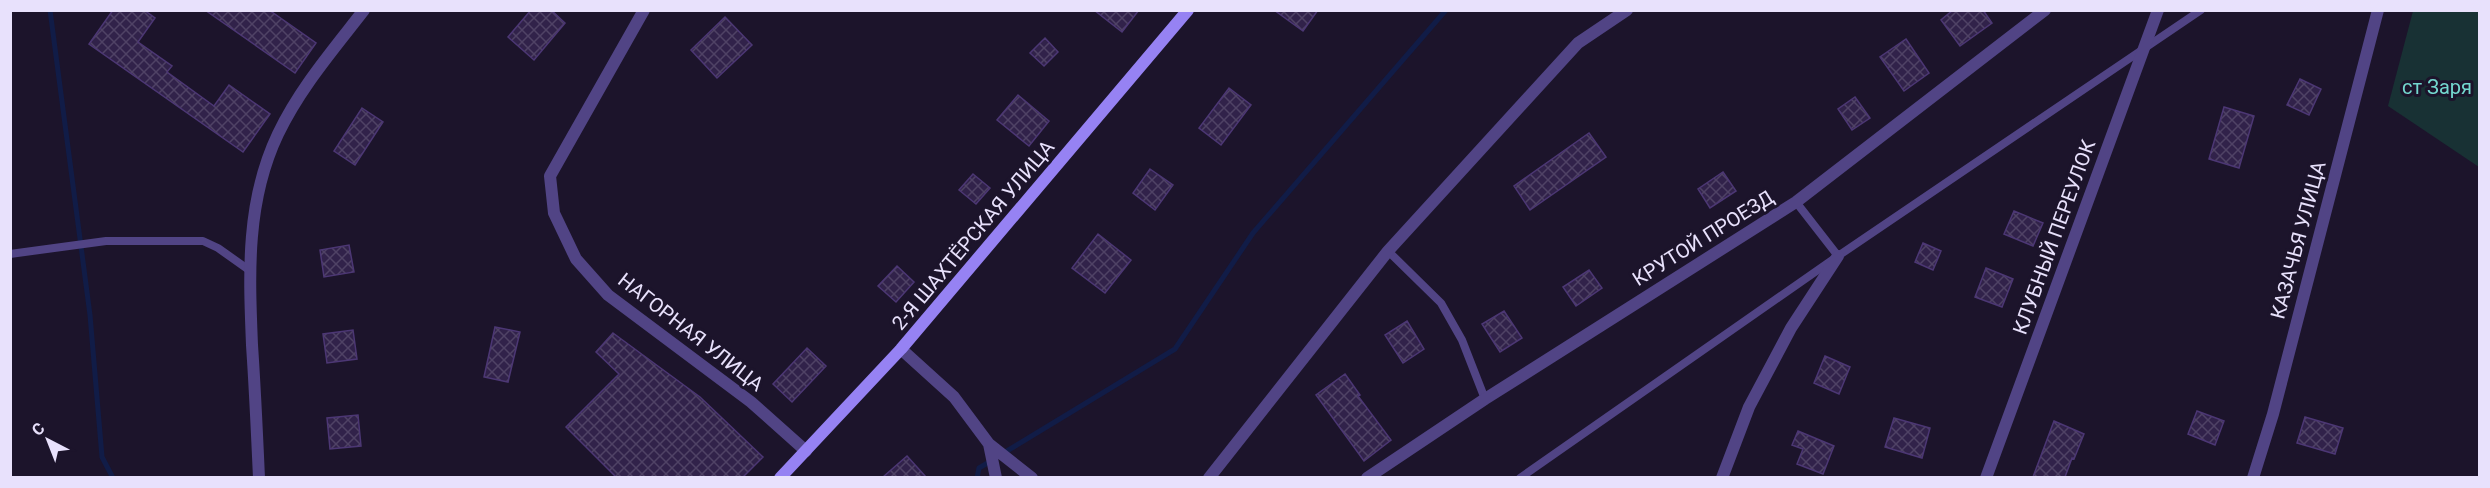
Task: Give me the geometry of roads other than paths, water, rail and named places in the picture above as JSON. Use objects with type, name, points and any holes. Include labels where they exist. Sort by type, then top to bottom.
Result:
[{"type":"main road","name":"2-Я ШАХТЁРСКАЯ УЛИЦА","points":[[780,477],[901,349],[1188,10]]},
{"type":"street","points":[[259,477],[249,270],[252,226],[259,190],[278,135],[302,91],[364,10]]},
{"type":"street","name":"НАГОРНАЯ УЛИЦА","points":[[644,10],[550,176],[554,213],[576,259],[608,294],[751,402],[806,451]]},
{"type":"street","points":[[1209,477],[1388,251],[1578,43],[1627,10]]},
{"type":"street","name":"КРУТОЙ ПРОЕЗД","points":[[1367,477],[1796,201],[2045,10]]},
{"type":"street","name":"КЛУБНЫЙ ПЕРЕУЛОК","points":[[1986,477],[2158,10]]},
{"type":"street","name":"КАЗАЧЬЯ УЛИЦА","points":[[2253,477],[2273,414],[2378,10]]},
{"type":"street","points":[[1722,477],[1749,407],[1786,338],[1838,256]]},
{"type":"street","points":[[901,349],[954,397],[989,444],[1032,477]]},
{"type":"street","points":[[989,444],[996,477]]},
{"type":"lane","points":[[1520,477],[1838,256],[2202,10]]},
{"type":"lane","points":[[1796,201],[1838,256]]},
{"type":"lane","points":[[10,254],[106,241],[203,241],[218,248],[249,270]]},
{"type":"lane","points":[[1388,251],[1440,303],[1462,340],[1485,399]]},
{"type":"waterway","points":[[50,10],[90,315],[102,457],[113,478]]},
{"type":"waterway","points":[[1002,454],[1175,349],[1253,233],[1446,10]]},
{"type":"waterway","points":[[977,478],[979,468],[991,461]]},
{"type":"park label","name":"ст Заря","points":[[2437,87]]}]
